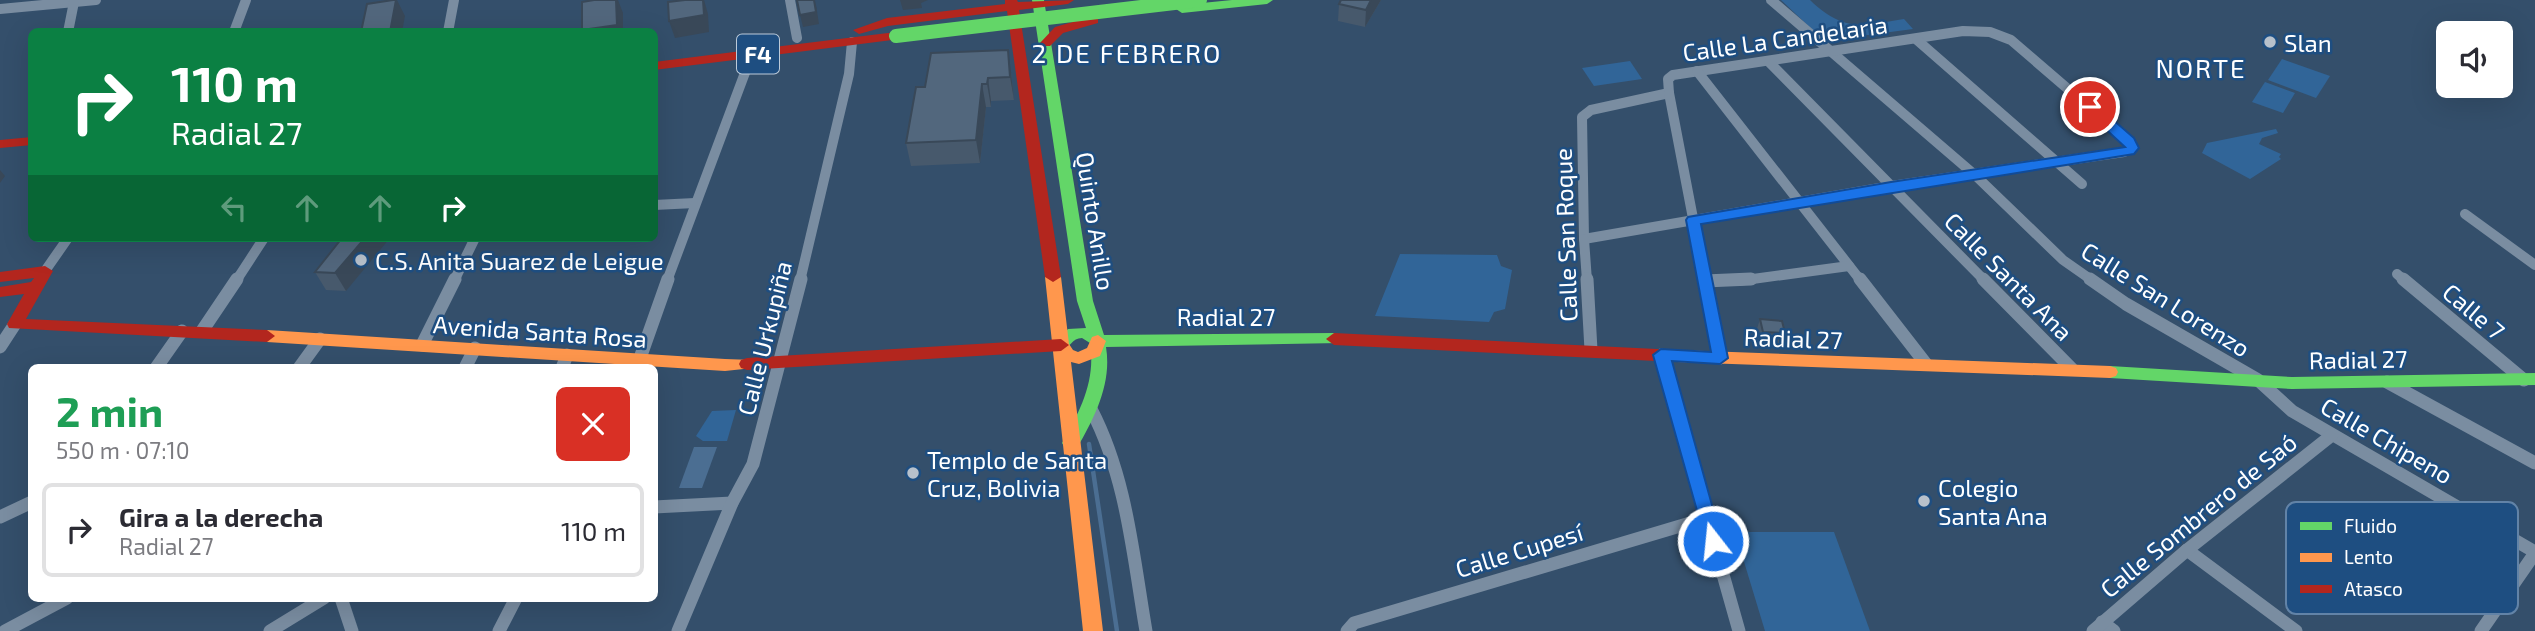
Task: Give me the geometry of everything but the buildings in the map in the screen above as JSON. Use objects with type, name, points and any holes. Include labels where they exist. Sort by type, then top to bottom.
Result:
[{"type":"main road","points":[[925,17],[955,0]]},
{"type":"main road","points":[[858,38],[887,22],[975,11],[1012,3],[1068,0]]},
{"type":"main road","points":[[1081,0],[1069,4],[1062,12],[1072,18],[1099,19]]},
{"type":"main road","name":"F4","points":[[658,66],[1120,0]]},
{"type":"main road","name":"F4","points":[[896,31],[1200,0]]},
{"type":"main road","points":[[858,38],[890,42],[1267,0]]},
{"type":"main road","name":"Quinto Anillo","points":[[1038,2],[1044,25],[1083,289],[1098,341],[1098,392],[1071,443]]},
{"type":"main road","name":"Quinto Anillo","points":[[1012,3],[1042,194],[1093,631]]},
{"type":"main road","points":[[975,11],[1004,14],[1007,18],[995,27],[979,32]]},
{"type":"main road","points":[[1046,43],[1059,30],[1099,19]]},
{"type":"main road","points":[[979,32],[1007,38],[1018,47]]},
{"type":"main road","name":"F4","points":[[658,54],[797,38],[858,38]]},
{"type":"main road","points":[[0,132],[28,128]]},
{"type":"main road","points":[[0,144],[28,141]]},
{"type":"main road","points":[[0,277],[45,271]]},
{"type":"main road","points":[[15,324],[45,271]]},
{"type":"main road","points":[[0,292],[36,287]]},
{"type":"main road","name":"Avenida Santa Rosa","points":[[15,324],[202,331],[475,348],[564,361],[725,365],[950,349],[1061,345]]},
{"type":"main road","name":"Radial 27","points":[[1061,345],[1066,336],[1078,330],[1090,333],[1098,341],[1317,338],[1720,358],[2072,369],[2292,383],[2529,379]]},
{"type":"main road","points":[[1061,345],[1067,355],[1079,358],[1094,352],[1098,341]]},
{"type":"street","points":[[0,9],[96,0]]},
{"type":"street","points":[[236,28],[246,0]]},
{"type":"street","points":[[449,28],[454,0]]},
{"type":"street","points":[[790,0],[797,38]]},
{"type":"street","name":"Calle San Lorenzo","points":[[1771,0],[1976,176],[2030,231],[2092,283],[2258,380]]},
{"type":"street","points":[[69,28],[74,2]]},
{"type":"street","name":"Calle La Candelaria","points":[[1582,117],[1591,110],[1669,93],[1668,82],[1671,76],[1976,30],[2011,40],[2129,141],[2132,148],[2124,152],[2059,163]]},
{"type":"street","name":"Calle Urkupiña","points":[[678,631],[732,503],[753,464],[781,363],[858,38]]},
{"type":"street","points":[[1917,40],[2082,184]]},
{"type":"street","points":[[643,363],[695,203],[752,54]]},
{"type":"street","name":"Calle Santa Ana","points":[[1769,62],[2072,369]]},
{"type":"street","points":[[1697,71],[1926,364]]},
{"type":"street","points":[[1669,93],[1720,358]]},
{"type":"street","name":"Calle San Roque","points":[[1582,117],[1584,239],[1591,350]]},
{"type":"street","points":[[1584,239],[1891,186],[2059,163]]},
{"type":"street","points":[[658,205],[695,203]]},
{"type":"street","points":[[2465,214],[2535,265]]},
{"type":"street","points":[[45,271],[65,242]]},
{"type":"street","points":[[202,331],[261,242]]},
{"type":"street","points":[[422,345],[473,242]]},
{"type":"street","points":[[1705,281],[1728,282],[1849,267]]},
{"type":"street","name":"Calle 7","points":[[2397,274],[2529,379]]},
{"type":"street","points":[[0,347],[15,324]]},
{"type":"street","points":[[159,364],[182,331]]},
{"type":"street","points":[[302,364],[320,339]]},
{"type":"street","points":[[467,364],[475,348]]},
{"type":"street","points":[[1661,355],[1739,631]]},
{"type":"street","name":"Calle Chipeno","points":[[2258,380],[2292,411],[2448,502]]},
{"type":"street","points":[[2384,380],[2535,463]]},
{"type":"street","points":[[1091,408],[1106,433],[1116,468],[1146,631]]},
{"type":"street","name":"Calle Sombrero de Saó","points":[[2103,628],[2187,550],[2332,435]]},
{"type":"street","points":[[658,507],[732,503]]},
{"type":"street","points":[[0,517],[28,504]]},
{"type":"street","name":"Calle Cupesí","points":[[1347,631],[1354,623],[1707,518]]},
{"type":"street","name":"Calle Chipeno","points":[[2518,542],[2535,552]]},
{"type":"street","points":[[2187,550],[2296,631]]},
{"type":"street","points":[[2518,577],[2535,552]]},
{"type":"street","points":[[5,631],[59,602]]},
{"type":"street","points":[[270,631],[317,602]]},
{"type":"street","points":[[342,602],[352,631]]},
{"type":"street","points":[[499,631],[514,602]]},
{"type":"street","points":[[2481,631],[2493,614]]},
{"type":"shaded area","points":[[1781,0],[1810,0],[1843,22],[1865,25],[1904,19],[1913,29],[1830,40],[1817,34]]},
{"type":"shaded area","points":[[2282,59],[2330,76],[2316,98],[2268,80]]},
{"type":"shaded area","points":[[1630,61],[1642,79],[1594,86],[1582,68]]},
{"type":"shaded area","points":[[2265,82],[2295,93],[2283,113],[2252,102]]},
{"type":"shaded area","points":[[2276,129],[2278,133],[2262,138],[2259,144],[2281,154],[2281,159],[2250,179],[2202,153],[2207,143]]},
{"type":"shaded area","points":[[1400,254],[1497,255],[1501,266],[1512,270],[1505,309],[1494,312],[1489,322],[1375,316]]},
{"type":"shaded area","points":[[736,410],[727,441],[703,441],[696,436],[712,411]]},
{"type":"shaded area","points":[[694,447],[717,447],[702,488],[679,488]]},
{"type":"shaded area","points":[[1735,532],[1834,532],[1870,631],[1765,631]]},
{"type":"waterway","points":[[1089,444],[1117,631]]},
{"type":"traffic: fast","points":[[1038,0],[1085,301],[1096,333],[1099,352],[1100,366],[1095,393],[1071,443]]},
{"type":"traffic: fast","points":[[896,36],[1200,0]]},
{"type":"traffic: fast","points":[[1182,9],[1267,0]]},
{"type":"traffic: fast","points":[[1061,345],[1069,336],[1078,332],[1088,334],[1098,341],[1334,339]]},
{"type":"traffic: fast","points":[[2110,372],[2292,383],[2535,379]]},
{"type":"traffic: slow","points":[[1053,277],[1093,631]]},
{"type":"traffic: slow","points":[[267,336],[725,365],[747,364]]},
{"type":"traffic: slow","points":[[1061,345],[1067,355],[1079,358],[1094,352],[1098,341]]},
{"type":"traffic: slow","points":[[1677,356],[2110,372]]},
{"type":"traffic: jam","points":[[1011,0],[1053,277]]},
{"type":"traffic: jam","points":[[859,30],[887,22],[1068,0]]},
{"type":"traffic: jam","points":[[1046,43],[1059,30],[1094,20]]},
{"type":"traffic: jam","points":[[658,66],[896,36]]},
{"type":"traffic: jam","points":[[0,144],[28,141]]},
{"type":"traffic: jam","points":[[45,271],[15,324],[267,336]]},
{"type":"traffic: jam","points":[[0,277],[45,271]]},
{"type":"traffic: jam","points":[[0,292],[36,287]]},
{"type":"traffic: jam","points":[[1334,339],[1677,356]]},
{"type":"traffic: jam","points":[[747,364],[1061,345]]},
{"type":"place","name":"Slan","points":[[2270,42]]},
{"type":"place","name":"C.S. Anita Suarez de Leigue","points":[[361,260]]},
{"type":"place","name":"Templo de Santa Cruz, Bolivia","points":[[913,473]]},
{"type":"place","name":"Colegio Santa Ana","points":[[1924,501]]},
{"type":"district","name":"2 DE FEBRERO","points":[[1127,52]]},
{"type":"district","name":"NORTE","points":[[2201,67]]},
{"type":"route","points":[[1713,541],[1661,355],[1720,358],[1693,220],[1891,186],[1976,176],[2129,151],[2132,144],[2090,107]]}]
